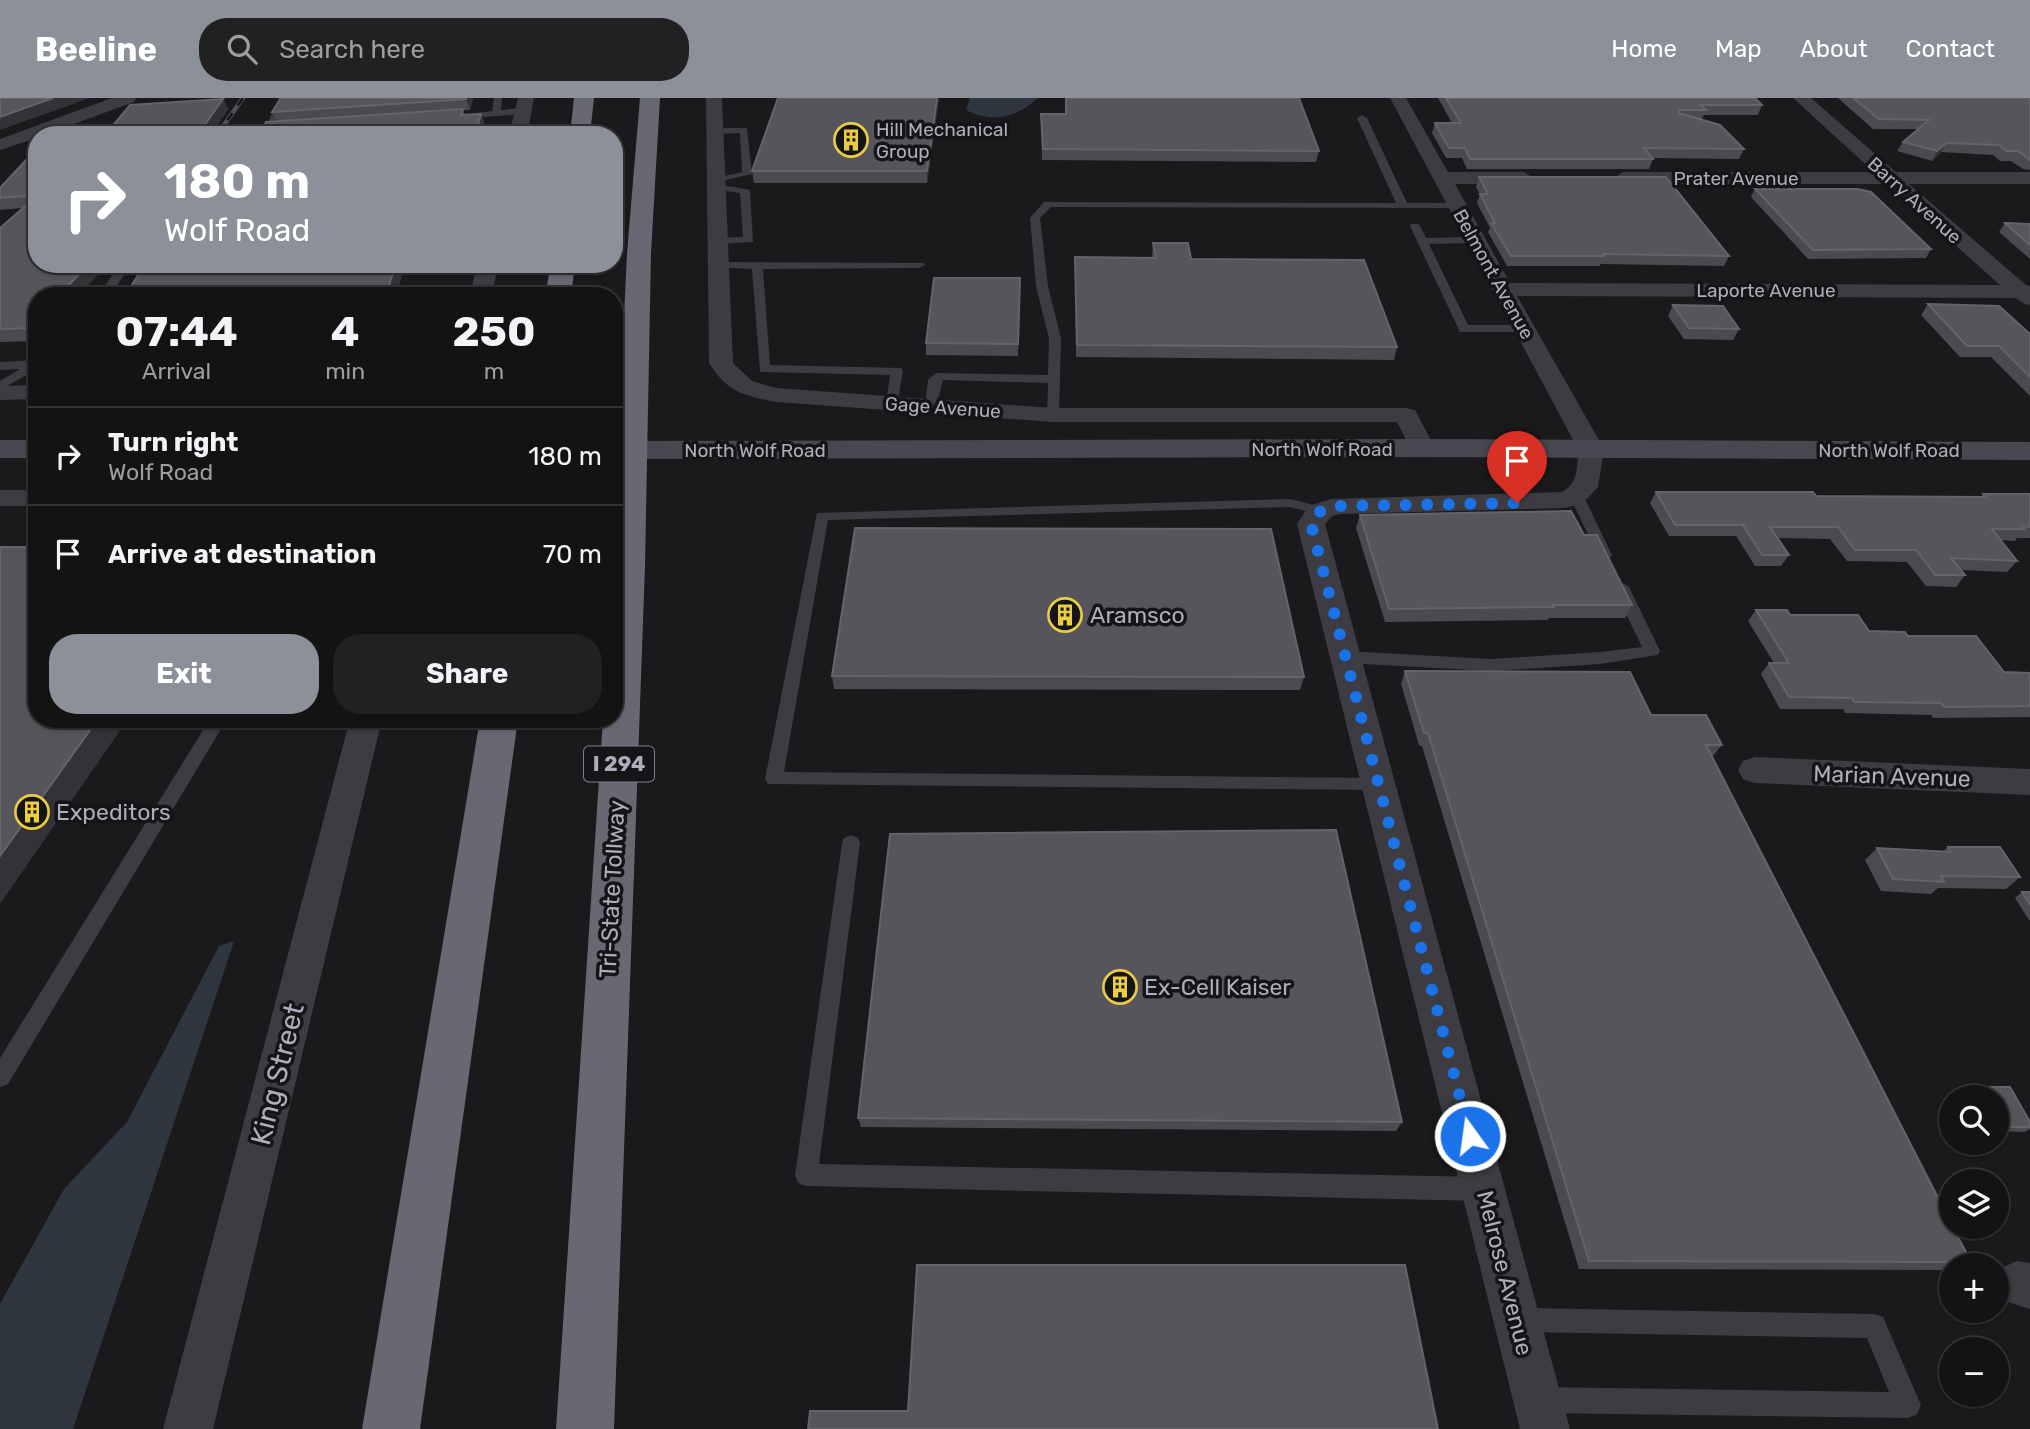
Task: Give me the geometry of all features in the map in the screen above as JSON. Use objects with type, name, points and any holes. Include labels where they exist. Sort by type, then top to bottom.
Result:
[{"type":"highway","points":[[581,126],[584,98]]},
{"type":"highway","name":"Tri-State Tollway","points":[[623,684],[639,253],[650,98]]},
{"type":"highway","points":[[391,1429],[498,728]]},
{"type":"highway","name":"Tri-State Tollway","points":[[585,1429],[621,728]]},
{"type":"main road","name":"North Wolf Road","points":[[623,450],[1422,448],[2030,451]]},
{"type":"main road","points":[[0,449],[28,449]]},
{"type":"street","name":"Gage Avenue","points":[[714,98],[721,363],[730,380],[750,390],[776,395],[1053,415],[1406,415],[1422,448]]},
{"type":"street","name":"Belmont Avenue","points":[[1398,98],[1591,449]]},
{"type":"street","name":"Barry Avenue","points":[[1801,98],[2027,295]]},
{"type":"street","points":[[52,126],[110,105],[131,103]]},
{"type":"street","points":[[520,126],[525,104]]},
{"type":"street","points":[[0,145],[28,135]]},
{"type":"street","points":[[1441,178],[1549,178]]},
{"type":"street","name":"Prater Avenue","points":[[1604,178],[2030,178]]},
{"type":"street","name":"Laporte Avenue","points":[[1503,289],[2027,295]]},
{"type":"street","points":[[0,393],[28,392]]},
{"type":"street","points":[[1321,511],[1340,506],[1542,502],[1577,497],[1586,489],[1591,449]]},
{"type":"street","points":[[0,498],[28,498]]},
{"type":"street","name":"Melrose Avenue","points":[[1321,511],[1314,516],[1311,524],[1541,1414]]},
{"type":"street","name":"King Street","points":[[188,1429],[364,728]]},
{"type":"street","name":"Marian Avenue","points":[[1755,770],[2030,782]]},
{"type":"lane","points":[[269,126],[283,98]]},
{"type":"lane","points":[[496,113],[498,98]]},
{"type":"lane","points":[[442,117],[496,113],[525,104]]},
{"type":"lane","points":[[1362,118],[1403,206]]},
{"type":"lane","points":[[715,131],[744,130],[747,174],[716,184]]},
{"type":"lane","points":[[1053,415],[1055,338],[1042,286],[1035,218],[1048,204],[1457,206]]},
{"type":"lane","points":[[1415,226],[1464,329],[1525,329]]},
{"type":"lane","points":[[1423,242],[1476,240]]},
{"type":"lane","points":[[718,265],[919,265]]},
{"type":"lane","points":[[757,266],[764,369],[897,372],[892,403]]},
{"type":"lane","points":[[0,366],[28,365]]},
{"type":"lane","points":[[0,386],[28,370]]},
{"type":"lane","points":[[931,406],[934,380],[940,376],[1054,379]]},
{"type":"lane","points":[[1345,657],[1491,665],[1600,658],[1652,650],[1577,497]]},
{"type":"lane","points":[[1321,511],[1290,503],[822,516],[774,779],[1378,785]]},
{"type":"lane","points":[[0,1077],[213,728]]},
{"type":"lane","points":[[852,843],[806,1175],[1483,1189]]},
{"type":"lane","points":[[1517,1320],[1874,1326],[1908,1405],[1541,1414]]},
{"type":"shaded area","points":[[970,98],[1038,98],[1013,114],[986,117],[966,110]]},
{"type":"shaded area","points":[[234,941],[73,1429],[0,1429],[0,1304],[64,1189],[127,1122],[219,946]]},
{"type":"building","points":[[0,98],[53,98],[0,117]]},
{"type":"building","points":[[281,98],[466,98],[466,99],[272,112]]},
{"type":"building","name":"Hill Mechanical Group","points":[[778,98],[937,98],[927,171],[752,171]]},
{"type":"building","points":[[1066,98],[1299,98],[1319,151],[1043,149],[1041,114],[1066,114]]},
{"type":"building","points":[[1446,98],[1755,98],[1762,105],[1700,105],[1706,110],[1680,110],[1679,113],[1720,125],[1744,149],[1644,148],[1653,159],[1470,159],[1465,148],[1449,148],[1435,123],[1461,123]]},
{"type":"building","points":[[1853,98],[2030,98],[2030,160],[2018,151],[2006,151],[1999,145],[1947,143],[1937,151],[1903,142],[1929,120],[1879,119]]},
{"type":"building","points":[[223,99],[204,126],[112,126],[130,105]]},
{"type":"building","points":[[463,109],[461,115],[481,114],[478,126],[264,126],[266,122]]},
{"type":"building","points":[[28,158],[28,196],[0,198],[0,188]]},
{"type":"building","points":[[1479,177],[1666,177],[1729,256],[1511,256],[1491,223],[1495,223],[1480,194],[1488,194]]},
{"type":"building","points":[[1755,189],[1858,189],[1871,192],[1931,249],[1813,250]]},
{"type":"building","points":[[28,204],[28,273],[80,273],[67,287],[28,287],[28,328],[0,329],[0,228]]},
{"type":"building","points":[[2005,223],[2030,224],[2030,245]]},
{"type":"building","points":[[1153,243],[1188,243],[1191,259],[1364,260],[1397,347],[1077,345],[1075,257],[1156,258]]},
{"type":"building","points":[[139,273],[393,273],[388,287],[131,287]]},
{"type":"building","points":[[934,278],[1020,278],[1018,344],[926,343]]},
{"type":"building","points":[[1928,304],[1999,306],[2030,334],[2030,377],[1999,346],[1967,346]]},
{"type":"building","points":[[1673,305],[1723,306],[1739,329],[1689,328]]},
{"type":"building","points":[[1656,492],[1813,492],[1816,496],[1985,497],[1983,494],[2030,494],[2030,527],[1992,529],[2017,561],[1951,558],[1965,575],[1935,575],[1916,550],[1855,550],[1838,527],[1770,527],[1789,555],[1762,555],[1743,525],[1675,525]]},
{"type":"building","points":[[1571,511],[1584,535],[1597,535],[1632,605],[1389,609],[1360,515]]},
{"type":"building","name":"Aramsco","points":[[855,528],[1271,529],[1304,677],[832,676]]},
{"type":"building","points":[[0,547],[28,547],[28,728],[92,728],[0,856]]},
{"type":"building","points":[[1756,610],[1787,610],[1790,615],[1858,615],[1869,631],[1905,632],[1908,636],[1976,636],[2004,672],[2030,673],[2030,706],[1944,707],[1941,703],[1854,702],[1852,698],[1789,697],[1769,663],[1789,663]]},
{"type":"building","points":[[1405,671],[1630,672],[1651,715],[1706,715],[1722,745],[1706,745],[1939,1200],[1939,1239],[1959,1239],[1966,1253],[1939,1253],[1939,1262],[1589,1261],[1428,733],[1424,733]]},
{"type":"building","name":"Ex-Cell Kaiser","points":[[1336,830],[1402,1122],[858,1118],[890,834]]},
{"type":"building","points":[[1948,847],[2000,847],[2020,877],[1941,876],[1944,882],[1893,879],[1877,848],[1951,852]]},
{"type":"building","points":[[2022,892],[2030,892],[2030,904]]},
{"type":"building","points":[[2009,1087],[2030,1122],[2030,1127],[2009,1127]]},
{"type":"building","points":[[917,1265],[1405,1265],[1438,1429],[808,1429],[810,1411],[908,1411]]},
{"type":"railway","points":[[223,126],[243,98]]},
{"type":"place","name":"Hill Mechanical Group","points":[[851,140]]},
{"type":"place","name":"Aramsco","points":[[1065,615]]},
{"type":"place","name":"Expeditors","points":[[32,812]]},
{"type":"place","name":"Ex-Cell Kaiser","points":[[1120,987]]},
{"type":"route","points":[[1470,1136],[1311,524],[1314,516],[1329,507],[1517,503]]}]
